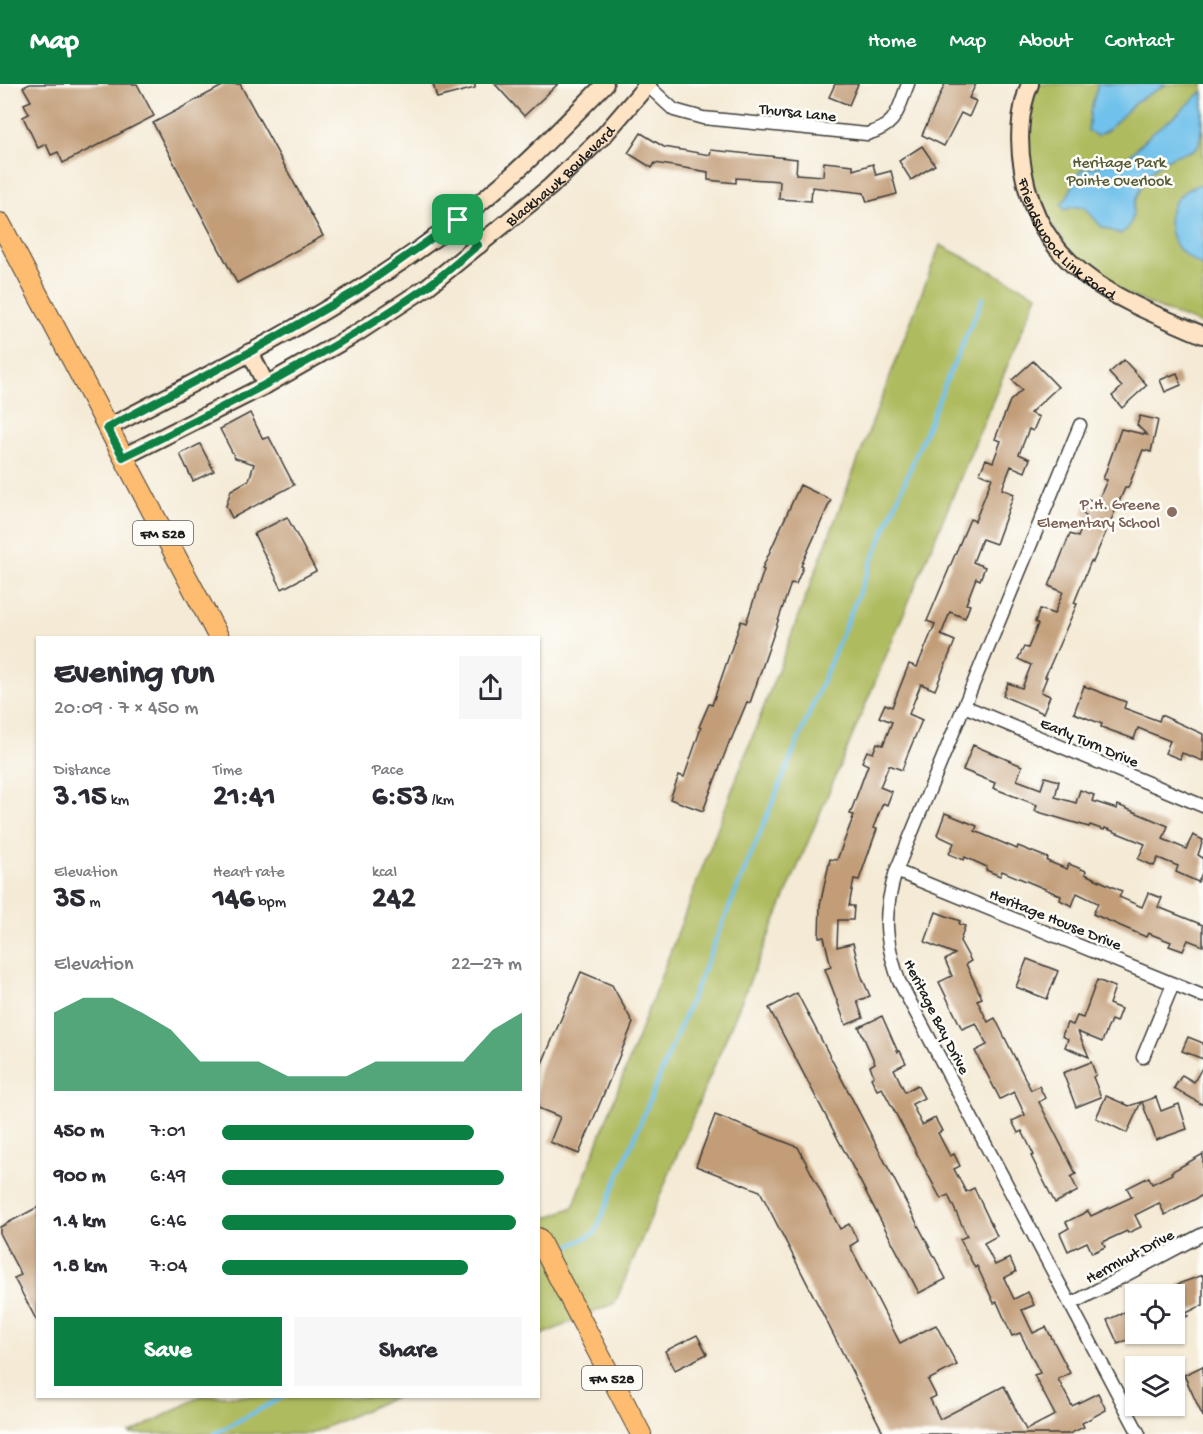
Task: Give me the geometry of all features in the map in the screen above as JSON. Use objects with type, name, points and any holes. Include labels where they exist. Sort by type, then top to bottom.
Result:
[{"type":"main road","name":"Blackhawk Boulevard","points":[[107,428],[250,352],[358,290],[458,220],[502,185],[605,84]]},
{"type":"main road","name":"Blackhawk Boulevard","points":[[123,457],[266,384],[357,333],[427,287],[550,187],[605,134],[647,84]]},
{"type":"main road","name":"Friendswood Link Road","points":[[1030,84],[1021,128],[1020,154],[1026,188],[1037,220],[1056,246],[1085,276],[1130,304],[1203,335]]},
{"type":"main road","points":[[458,220],[478,245]]},
{"type":"main road","name":"FM 528","points":[[0,223],[218,636]]},
{"type":"main road","points":[[250,352],[266,384]]},
{"type":"main road","name":"FM 528","points":[[540,1242],[641,1434]]},
{"type":"street","name":"Thursa Lane","points":[[647,84],[674,110],[703,118],[867,134],[884,129],[895,117],[908,84]]},
{"type":"street","name":"Heritage Bay Drive","points":[[1080,425],[897,871],[889,897],[887,937],[899,981],[1139,1434]]},
{"type":"street","name":"Early Turn Drive","points":[[964,706],[1203,806]]},
{"type":"street","name":"Heritage House Drive","points":[[897,871],[1203,996]]},
{"type":"street","points":[[1143,1057],[1173,984]]},
{"type":"street","name":"Herrnhut Drive","points":[[1071,1304],[1203,1234]]},
{"type":"green space","name":"Heritage Park Pointe Overlook","points":[[1039,84],[1203,84],[1203,325],[1119,290],[1071,251],[1053,227],[1040,201],[1031,173],[1027,144],[1030,114]]},
{"type":"green space","points":[[940,245],[1037,295],[615,1303],[540,1336],[540,1221],[573,1207]]},
{"type":"green space","points":[[198,1398],[393,1398],[310,1434],[129,1434]]},
{"type":"water","points":[[1098,84],[1167,84],[1137,101],[1108,130],[1097,136],[1088,131]]},
{"type":"water","points":[[1203,91],[1202,127],[1198,146],[1169,159],[1150,173],[1137,196],[1132,220],[1125,231],[1120,234],[1102,227],[1084,207],[1065,210],[1061,205],[1081,170],[1127,158],[1153,132]]},
{"type":"water","points":[[1203,184],[1203,267],[1180,250],[1170,230],[1169,219],[1171,210],[1183,193]]},
{"type":"building","points":[[30,84],[137,84],[154,116],[63,163],[58,152],[51,155],[46,144],[38,148],[23,117],[29,114],[24,104],[31,101],[23,87]]},
{"type":"building","points":[[226,84],[240,84],[323,236],[237,283],[153,123]]},
{"type":"building","points":[[433,84],[475,84],[475,88],[437,98]]},
{"type":"building","points":[[495,84],[558,84],[524,116]]},
{"type":"building","points":[[835,84],[858,84],[849,105],[829,97]]},
{"type":"building","points":[[945,84],[976,84],[969,98],[976,101],[969,117],[961,113],[944,146],[922,135]]},
{"type":"building","points":[[641,133],[664,147],[710,155],[711,150],[797,159],[796,174],[823,176],[824,162],[853,165],[853,170],[873,164],[876,175],[891,171],[897,194],[867,202],[864,193],[812,187],[811,201],[779,199],[780,181],[736,178],[736,183],[708,180],[708,172],[655,163],[652,168],[628,153]]},
{"type":"building","points":[[922,146],[935,165],[911,180],[899,161]]},
{"type":"building","points":[[1124,360],[1147,385],[1122,408],[1112,396],[1122,387],[1109,373]]},
{"type":"building","points":[[1033,361],[1058,387],[1030,413],[1039,417],[1033,431],[1029,429],[1019,454],[1030,459],[1025,472],[1011,466],[1002,489],[1014,494],[996,544],[982,539],[973,562],[985,567],[980,580],[976,578],[966,604],[970,605],[965,618],[950,612],[941,635],[955,641],[935,690],[921,684],[909,714],[922,720],[902,770],[889,765],[880,787],[892,792],[887,805],[883,803],[873,828],[877,829],[859,880],[854,879],[849,906],[854,906],[853,920],[838,920],[837,947],[853,943],[861,975],[870,996],[857,1001],[863,1018],[846,1025],[825,969],[831,967],[824,937],[819,937],[820,905],[830,859],[837,860],[854,815],[850,814],[868,765],[862,762],[867,751],[873,753],[877,743],[883,745],[892,722],[879,717],[885,704],[892,707],[909,664],[917,667],[935,624],[927,621],[970,519],[975,521],[992,478],[980,473],[986,459],[993,462],[1001,441],[995,439],[1010,401],[1022,390],[1012,380]]},
{"type":"building","points":[[1177,373],[1181,385],[1165,392],[1160,380]]},
{"type":"building","points":[[250,413],[263,439],[269,437],[294,485],[232,518],[226,506],[231,490],[249,480],[254,464],[235,458],[220,429]]},
{"type":"building","points":[[1140,416],[1158,420],[1151,452],[1143,450],[1128,488],[1125,488],[1093,562],[1091,561],[1074,603],[1077,604],[1045,677],[1047,677],[1041,692],[1050,696],[1043,713],[1003,696],[1008,683],[1022,688],[1031,665],[1018,659],[1024,647],[1028,648],[1038,624],[1035,622],[1040,609],[1054,614],[1063,592],[1049,586],[1070,534],[1078,537],[1086,516],[1082,513],[1088,499],[1097,503],[1107,480],[1103,479],[1121,429],[1147,435],[1137,425]]},
{"type":"building","points":[[200,444],[214,471],[193,481],[180,454]]},
{"type":"building","points":[[800,485],[831,500],[801,566],[803,567],[796,584],[791,583],[750,703],[747,702],[730,740],[703,811],[670,799],[679,775],[684,777],[701,728],[699,727],[709,704],[712,705],[741,621],[746,623],[764,570],[762,569]]},
{"type":"building","points":[[287,517],[316,571],[282,589],[254,534]]},
{"type":"building","points":[[1084,686],[1126,702],[1124,708],[1159,721],[1161,715],[1203,734],[1203,761],[1182,753],[1180,759],[1165,753],[1170,741],[1138,728],[1134,739],[1101,727],[1102,724],[1074,713]]},
{"type":"building","points":[[973,745],[1022,766],[1017,780],[1041,789],[1045,777],[1059,781],[1055,797],[1076,803],[1080,790],[1094,795],[1092,801],[1117,809],[1118,805],[1168,826],[1163,839],[1186,849],[1193,835],[1203,840],[1198,855],[1203,858],[1203,871],[1198,882],[1176,872],[1178,866],[1158,858],[1154,866],[1138,859],[1145,844],[1105,828],[1104,830],[1090,825],[1089,827],[1035,811],[1037,805],[993,788],[995,783],[963,770]]},
{"type":"building","points":[[945,813],[977,826],[975,831],[1017,849],[1018,846],[1048,858],[1047,861],[1067,869],[1069,864],[1086,871],[1085,874],[1122,891],[1119,897],[1142,907],[1148,893],[1162,898],[1158,907],[1203,925],[1203,946],[1188,940],[1183,951],[1169,946],[1171,942],[1148,933],[1146,937],[1093,914],[1098,903],[1077,893],[1072,906],[1060,900],[1061,896],[1043,888],[1002,871],[1000,876],[965,857],[964,860],[949,854],[954,843],[937,835]]},
{"type":"building","points":[[936,912],[960,921],[959,924],[965,926],[960,941],[971,961],[966,964],[982,998],[977,1000],[988,1022],[995,1018],[1031,1090],[1039,1086],[1045,1098],[1039,1102],[1076,1174],[1071,1177],[1078,1191],[1055,1203],[1031,1156],[1034,1155],[1022,1131],[1018,1133],[1012,1121],[1025,1115],[1014,1092],[1000,1099],[975,1051],[987,1045],[976,1023],[962,1029],[939,982],[952,976],[945,960],[955,954],[925,942]]},
{"type":"building","points":[[1027,959],[1058,971],[1047,999],[1016,987]]},
{"type":"building","points":[[581,972],[612,985],[633,1023],[579,1154],[550,1142],[560,1117],[540,1109],[540,1068]]},
{"type":"building","points":[[1097,980],[1115,987],[1109,1004],[1121,1009],[1116,1022],[1111,1020],[1102,1042],[1078,1032],[1089,1057],[1065,1047],[1068,1039],[1062,1036],[1067,1023],[1073,1025],[1077,1016],[1083,1018]]},
{"type":"building","points":[[797,993],[946,1279],[919,1293],[769,1008]]},
{"type":"building","points":[[882,1016],[898,1052],[900,1051],[906,1063],[894,1069],[905,1092],[917,1085],[924,1098],[912,1104],[922,1125],[935,1118],[942,1131],[938,1133],[950,1156],[954,1154],[960,1166],[954,1169],[966,1192],[974,1188],[997,1236],[984,1243],[995,1265],[1010,1258],[1016,1272],[1004,1278],[1014,1299],[1028,1292],[1034,1305],[1022,1310],[1033,1333],[1046,1327],[1070,1373],[1058,1379],[1072,1406],[1098,1393],[1106,1410],[1082,1423],[1084,1427],[1069,1434],[884,1434],[760,1191],[696,1166],[715,1115],[798,1147],[840,1229],[849,1224],[858,1241],[850,1246],[900,1343],[936,1325],[957,1365],[928,1380],[936,1396],[930,1399],[940,1419],[1004,1386],[1026,1430],[1055,1415],[1034,1375],[1040,1373],[1020,1333],[1012,1336],[997,1302],[994,1303],[977,1266],[975,1268],[960,1239],[967,1236],[948,1195],[941,1199],[882,1088],[877,1090],[871,1078],[874,1076],[870,1066],[875,1063],[859,1027]]},
{"type":"building","points":[[1188,1037],[1203,1043],[1203,1059],[1182,1051]]},
{"type":"building","points":[[1091,1062],[1096,1075],[1093,1077],[1101,1097],[1076,1107],[1063,1073]]},
{"type":"building","points":[[1203,1066],[1203,1105],[1174,1088],[1182,1075],[1194,1082]]},
{"type":"building","points":[[1106,1096],[1129,1106],[1141,1102],[1127,1133],[1096,1118]]},
{"type":"building","points":[[1156,1097],[1161,1111],[1179,1104],[1187,1129],[1156,1140],[1142,1102]]},
{"type":"building","points":[[1203,1154],[1203,1195],[1165,1215],[1159,1203],[1135,1215],[1141,1227],[1103,1242],[1105,1247],[1092,1253],[1087,1242],[1068,1251],[1060,1233],[1069,1228],[1066,1222],[1088,1211],[1091,1216],[1132,1197],[1127,1188],[1149,1177],[1152,1184]]},
{"type":"building","points":[[36,1208],[36,1319],[14,1278],[21,1275],[0,1235],[0,1227]]},
{"type":"building","points":[[1203,1275],[1203,1305],[1186,1313],[1188,1316],[1185,1317],[1185,1284],[1178,1284]]},
{"type":"building","points":[[1125,1312],[1125,1341],[1118,1344],[1107,1320]]},
{"type":"building","points":[[697,1335],[707,1354],[675,1370],[665,1351]]},
{"type":"building","points":[[1203,1366],[1203,1417],[1185,1377],[1185,1375]]},
{"type":"waterway","points":[[554,1254],[595,1233],[948,377],[983,298]]},
{"type":"waterway","points":[[214,1434],[281,1398]]},
{"type":"place","name":"P.H. Greene Elementary School","points":[[1172,512]]},
{"type":"route","points":[[458,220],[478,245],[427,287],[357,333],[266,384],[123,457],[107,428],[250,352],[358,290],[458,220]]}]
